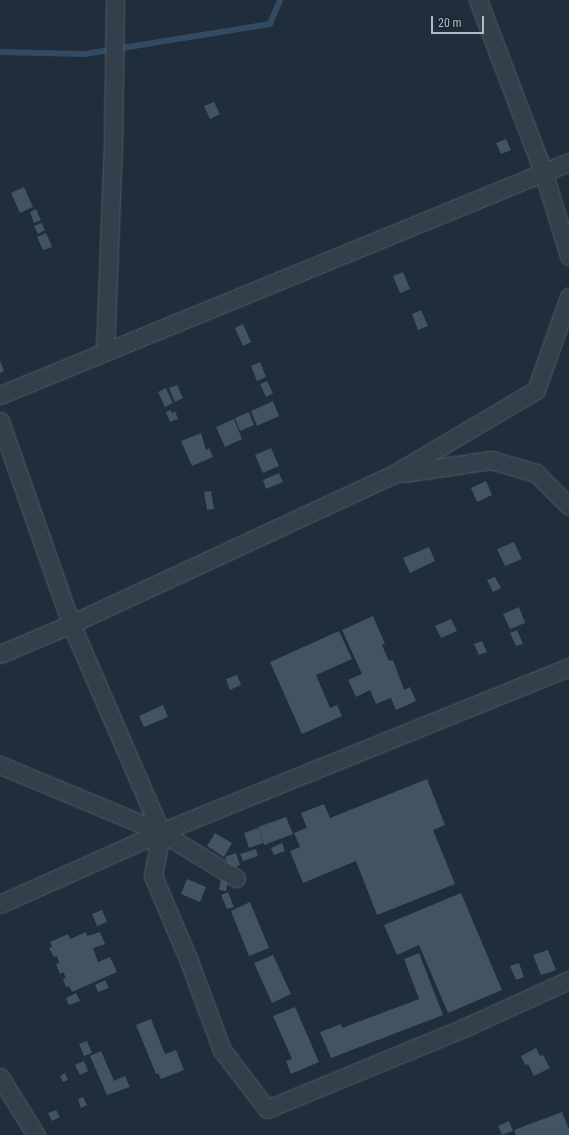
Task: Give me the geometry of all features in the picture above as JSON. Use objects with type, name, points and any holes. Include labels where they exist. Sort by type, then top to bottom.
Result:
[{"type":"street","points":[[105,352],[114,145],[115,0]]},
{"type":"street","points":[[478,0],[544,174],[569,256]]},
{"type":"street","points":[[0,395],[544,174],[569,162]]},
{"type":"street","points":[[0,654],[71,624],[394,474],[536,390],[569,297]]},
{"type":"street","points":[[0,421],[71,624],[161,832],[153,876],[189,961],[222,1050],[267,1109],[468,1026],[569,980]]},
{"type":"street","points":[[394,474],[491,460],[536,473],[569,506]]},
{"type":"street","points":[[0,904],[161,832],[569,667]]},
{"type":"street","points":[[0,765],[161,832],[236,878]]},
{"type":"street","points":[[0,1077],[36,1135]]},
{"type":"building","points":[[214,102],[220,114],[210,119],[204,106]]},
{"type":"building","points":[[506,139],[511,150],[501,154],[496,143]]},
{"type":"building","points":[[24,187],[33,207],[20,213],[11,193]]},
{"type":"building","points":[[36,209],[41,220],[34,223],[30,212]]},
{"type":"building","points":[[42,223],[45,230],[38,234],[34,226]]},
{"type":"building","points":[[46,233],[52,247],[43,250],[37,237]]},
{"type":"building","points":[[403,272],[410,289],[400,293],[393,276]]},
{"type":"building","points":[[421,310],[428,326],[418,330],[412,314]]},
{"type":"building","points":[[243,324],[251,342],[243,346],[235,328]]},
{"type":"building","points":[[0,361],[4,371],[0,373]]},
{"type":"building","points":[[260,362],[266,377],[257,381],[251,366]]},
{"type":"building","points":[[267,381],[273,393],[266,397],[260,384]]},
{"type":"building","points":[[177,385],[183,398],[175,402],[169,388]]},
{"type":"building","points":[[166,388],[173,403],[165,407],[158,392]]},
{"type":"building","points":[[273,401],[279,416],[257,426],[251,411]]},
{"type":"building","points":[[171,410],[172,413],[175,411],[178,419],[170,422],[166,412]]},
{"type":"building","points":[[249,412],[254,425],[240,431],[235,418]]},
{"type":"building","points":[[234,419],[242,439],[225,447],[216,427]]},
{"type":"building","points":[[201,433],[206,450],[209,448],[213,457],[192,466],[181,441]]},
{"type":"building","points":[[271,448],[279,466],[263,473],[255,455]]},
{"type":"building","points":[[279,473],[283,482],[266,489],[263,480]]},
{"type":"building","points":[[486,481],[492,495],[477,502],[471,488]]},
{"type":"building","points":[[211,491],[214,509],[207,510],[204,492]]},
{"type":"building","points":[[514,542],[522,559],[505,566],[497,549]]},
{"type":"building","points":[[429,547],[435,561],[410,573],[403,558]]},
{"type":"building","points":[[495,577],[501,588],[493,592],[487,580]]},
{"type":"building","points":[[519,607],[525,623],[510,629],[503,614]]},
{"type":"building","points":[[373,616],[385,644],[382,645],[389,661],[393,660],[404,690],[410,687],[416,701],[396,710],[391,698],[376,704],[370,690],[356,697],[348,680],[362,674],[342,630]]},
{"type":"building","points":[[451,619],[457,631],[441,638],[435,626]]},
{"type":"building","points":[[517,630],[523,644],[516,646],[510,633]]},
{"type":"building","points":[[339,631],[352,659],[316,675],[330,708],[337,705],[342,716],[302,734],[270,662]]},
{"type":"building","points":[[482,641],[487,652],[479,655],[474,644]]},
{"type":"building","points":[[237,675],[241,685],[230,690],[226,679]]},
{"type":"building","points":[[163,705],[168,717],[144,727],[139,716]]},
{"type":"building","points":[[427,779],[445,825],[433,830],[455,884],[377,915],[356,861],[303,883],[290,851],[300,847],[294,833],[307,828],[301,813],[324,804],[330,818]]},
{"type":"building","points":[[286,817],[293,834],[264,845],[258,827]]},
{"type":"building","points":[[258,828],[263,843],[249,848],[244,833]]},
{"type":"building","points":[[215,833],[232,843],[224,857],[207,846]]},
{"type":"building","points":[[282,843],[285,851],[274,855],[271,848]]},
{"type":"building","points":[[256,849],[258,856],[243,861],[240,854]]},
{"type":"building","points":[[236,853],[240,865],[230,869],[225,857]]},
{"type":"building","points":[[187,879],[206,887],[200,902],[181,894]]},
{"type":"building","points":[[221,879],[228,881],[226,891],[219,890]]},
{"type":"building","points":[[228,892],[234,907],[227,909],[221,895]]},
{"type":"building","points":[[461,893],[502,990],[448,1013],[419,945],[397,955],[384,925]]},
{"type":"building","points":[[250,902],[269,948],[249,956],[231,911]]},
{"type":"building","points":[[102,910],[107,922],[97,926],[92,914]]},
{"type":"building","points":[[86,932],[87,936],[100,932],[105,944],[93,948],[98,962],[110,957],[117,972],[72,992],[69,986],[66,987],[63,979],[66,978],[63,972],[60,974],[56,964],[59,963],[57,956],[54,957],[49,948],[52,947],[50,942],[68,934],[70,939]]},
{"type":"building","points":[[548,950],[556,970],[541,975],[533,955]]},
{"type":"building","points":[[419,953],[443,1015],[331,1058],[320,1032],[341,1024],[342,1028],[419,999],[404,959]]},
{"type":"building","points":[[273,955],[291,994],[272,1003],[254,963]]},
{"type":"building","points":[[519,963],[524,977],[516,980],[510,966]]},
{"type":"building","points":[[105,980],[109,988],[98,992],[95,985]]},
{"type":"building","points":[[76,993],[80,1001],[69,1005],[66,998]]},
{"type":"building","points":[[295,1007],[319,1062],[291,1074],[286,1061],[292,1059],[273,1016]]},
{"type":"building","points":[[151,1019],[165,1054],[176,1050],[184,1070],[161,1079],[158,1073],[156,1074],[136,1025]]},
{"type":"building","points":[[87,1041],[92,1053],[84,1056],[79,1044]]},
{"type":"building","points":[[536,1048],[540,1056],[543,1055],[550,1068],[534,1076],[528,1064],[525,1065],[521,1056]]},
{"type":"building","points":[[101,1051],[114,1081],[125,1076],[130,1087],[107,1095],[90,1056]]},
{"type":"building","points":[[84,1061],[88,1071],[80,1075],[75,1065]]},
{"type":"building","points":[[65,1073],[68,1080],[63,1082],[60,1076]]},
{"type":"building","points":[[83,1097],[87,1105],[81,1108],[78,1099]]},
{"type":"building","points":[[56,1110],[60,1117],[52,1121],[48,1113]]},
{"type":"building","points":[[562,1112],[569,1129],[569,1135],[516,1135],[514,1130]]},
{"type":"building","points":[[509,1121],[513,1131],[502,1135],[498,1126]]},
{"type":"waterway","points":[[0,52],[85,54],[270,24],[280,0]]}]
